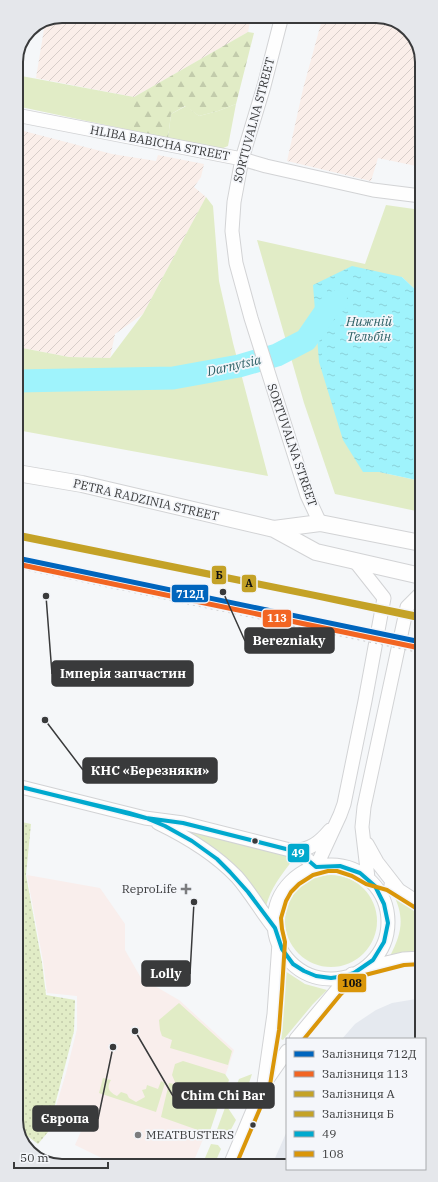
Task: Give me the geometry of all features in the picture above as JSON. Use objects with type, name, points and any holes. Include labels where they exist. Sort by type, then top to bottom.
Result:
[{"type":"main road","name":"PETRA RADZINIA STREET","points":[[23,474],[82,484],[274,529],[316,552],[415,575]]},
{"type":"main road","name":"PETRA RADZINIA STREET","points":[[274,529],[320,523],[415,542]]},
{"type":"street","name":"SORTUVALNA STREET","points":[[280,23],[264,86],[242,159],[234,202],[232,231],[236,263],[251,318],[307,495],[320,523]]},
{"type":"street","name":"HLIBA BABICHA STREET","points":[[23,116],[242,159],[266,166],[373,190],[415,195]]},
{"type":"street","points":[[316,867],[345,800],[384,598],[354,560]]},
{"type":"street","points":[[368,878],[362,822],[364,807],[407,607],[415,599]]},
{"type":"street","points":[[23,787],[146,818],[183,823],[294,851],[302,855],[316,867]]},
{"type":"street","points":[[146,818],[186,837],[228,868],[246,889],[277,936],[288,958],[298,967],[309,973],[327,978],[340,978],[358,971],[403,960],[415,959]]},
{"type":"street","points":[[294,851],[306,849],[315,844],[329,832],[338,819]]},
{"type":"street","points":[[363,832],[373,856],[398,889]]},
{"type":"street","points":[[264,1084],[274,1014],[277,936],[275,917],[277,905],[286,888],[300,875],[316,867],[332,865],[343,866],[359,872],[368,878],[382,895],[387,911],[388,922],[386,938],[375,957],[337,990],[297,1038]]},
{"type":"street","points":[[368,878],[389,884],[415,900]]},
{"type":"street","points":[[233,1159],[264,1084],[286,1053]]},
{"type":"shaded area","points":[[62,23],[250,23],[248,32],[134,97],[36,78],[44,28],[47,26]]},
{"type":"shaded area","points":[[321,23],[378,23],[391,26],[400,31],[408,40],[415,57],[415,166],[378,158],[371,181],[287,161],[303,89]]},
{"type":"shaded area","points":[[23,131],[112,154],[156,161],[158,155],[204,164],[201,177],[194,187],[206,197],[143,314],[115,334],[110,358],[69,357],[23,348]]},
{"type":"shaded area","points":[[27,875],[100,888],[125,924],[125,950],[141,978],[179,1000],[234,1050],[204,1137],[195,1159],[104,1159],[75,1145],[83,1127],[54,1113],[77,1029],[77,996],[47,993],[43,961]]},
{"type":"shaded area","points":[[415,999],[415,1038],[343,1038],[355,1024],[376,1010],[392,1003]]},
{"type":"shaded area","points":[[286,1133],[286,1159],[275,1159]]},
{"type":"green space","points":[[248,32],[254,33],[236,104],[199,116],[185,106],[171,114],[168,138],[134,131],[134,97]]},
{"type":"green space","points":[[23,76],[134,97],[134,131],[23,107]]},
{"type":"green space","points":[[236,104],[228,146],[221,149],[168,138],[171,114],[186,106],[199,116]]},
{"type":"green space","points":[[206,197],[213,206],[219,281],[233,343],[268,476],[23,431],[23,348],[69,357],[110,358],[143,314]]},
{"type":"green space","points":[[386,205],[415,209],[415,289],[402,277],[363,472],[379,472],[415,480],[415,511],[335,494],[304,403],[257,240],[365,264]]},
{"type":"green space","points":[[23,822],[31,824],[26,875],[42,963],[46,995],[75,1000],[74,1031],[48,1132],[38,1144],[26,1135],[23,1125]]},
{"type":"green space","points":[[187,828],[291,856],[292,861],[280,877],[268,899],[266,906],[187,831]]},
{"type":"green space","points":[[331,875],[349,878],[364,888],[374,903],[377,921],[374,939],[364,954],[349,964],[331,967],[313,964],[298,954],[288,939],[285,921],[288,903],[298,888],[313,878]]},
{"type":"green space","points":[[394,892],[415,906],[415,951],[390,956],[397,940],[400,925],[399,910],[393,894]]},
{"type":"green space","points":[[285,971],[305,984],[327,990],[313,1004],[283,1040],[281,1039]]},
{"type":"green space","points":[[179,1003],[232,1051],[228,1065],[170,1048],[172,1040],[162,1036],[159,1020]]},
{"type":"green space","points":[[183,1061],[225,1074],[229,1080],[226,1089],[220,1096],[175,1082],[172,1075],[175,1064]]},
{"type":"green space","points":[[252,1074],[241,1107],[232,1097],[239,1079]]},
{"type":"green space","points":[[103,1078],[111,1080],[109,1083],[109,1090],[112,1093],[117,1096],[121,1092],[127,1094],[129,1098],[136,1102],[145,1097],[142,1090],[146,1089],[147,1085],[158,1089],[161,1081],[165,1083],[156,1112],[99,1093]]},
{"type":"green space","points":[[169,1083],[174,1084],[171,1096],[211,1107],[213,1098],[220,1101],[209,1134],[161,1117]]},
{"type":"green space","points":[[226,1105],[236,1120],[227,1137],[215,1135]]},
{"type":"green space","points":[[211,1144],[218,1145],[221,1149],[217,1159],[205,1159]]},
{"type":"water","name":"Нижній Тельбін","points":[[352,266],[402,277],[415,289],[415,480],[379,472],[363,472],[343,440],[319,362],[313,285]]},
{"type":"waterway","name":"Darnytsia","points":[[23,381],[173,378],[239,366],[277,355],[306,340],[328,308],[336,302]]},
{"type":"railway","points":[[23,568],[415,651]]},
{"type":"rail line","name":"Б","points":[[23,535],[415,615]]},
{"type":"rail line","name":"A","points":[[23,538],[415,618]]},
{"type":"rail line","name":"712Д","points":[[23,559],[415,641]]},
{"type":"rail line","name":"113","points":[[23,565],[415,647]]},
{"type":"transit line","name":"49","points":[[23,787],[66,798]]},
{"type":"transit line","name":"49","points":[[23,787],[66,798]]},
{"type":"transit line","name":"49","points":[[66,798],[146,818]]},
{"type":"transit line","name":"49","points":[[66,798],[146,818]]},
{"type":"transit line","name":"49","points":[[146,818],[183,823],[294,851],[302,855],[316,867],[340,866],[360,873],[375,886],[384,904],[388,923],[384,942],[373,960],[354,973],[331,978],[316,976],[304,971],[293,964],[282,949],[275,928],[248,892],[217,859],[192,841],[165,826],[146,818]]},
{"type":"transit line","name":"108","points":[[239,1159],[270,1085],[279,1030],[282,989],[285,942],[281,918],[286,901],[291,892],[299,884],[313,875],[328,871],[337,871],[352,876],[366,884],[387,890],[415,908]]},
{"type":"transit line","name":"108","points":[[305,1038],[341,994],[356,979],[365,975],[404,965],[415,964]]},
{"type":"place","name":"Berezniaky","points":[[223,592]]},
{"type":"place","name":"Імперія запчастин","points":[[46,596]]},
{"type":"place","name":"КНС «Березняки»","points":[[45,720]]},
{"type":"place","name":"ReproLife","points":[[186,889]]},
{"type":"place","name":"Lolly","points":[[194,902]]},
{"type":"place","name":"Chim Chi Bar","points":[[135,1031]]},
{"type":"place","name":"Європа","points":[[113,1047]]},
{"type":"place","name":"MEATBUSTERS","points":[[138,1135]]}]
